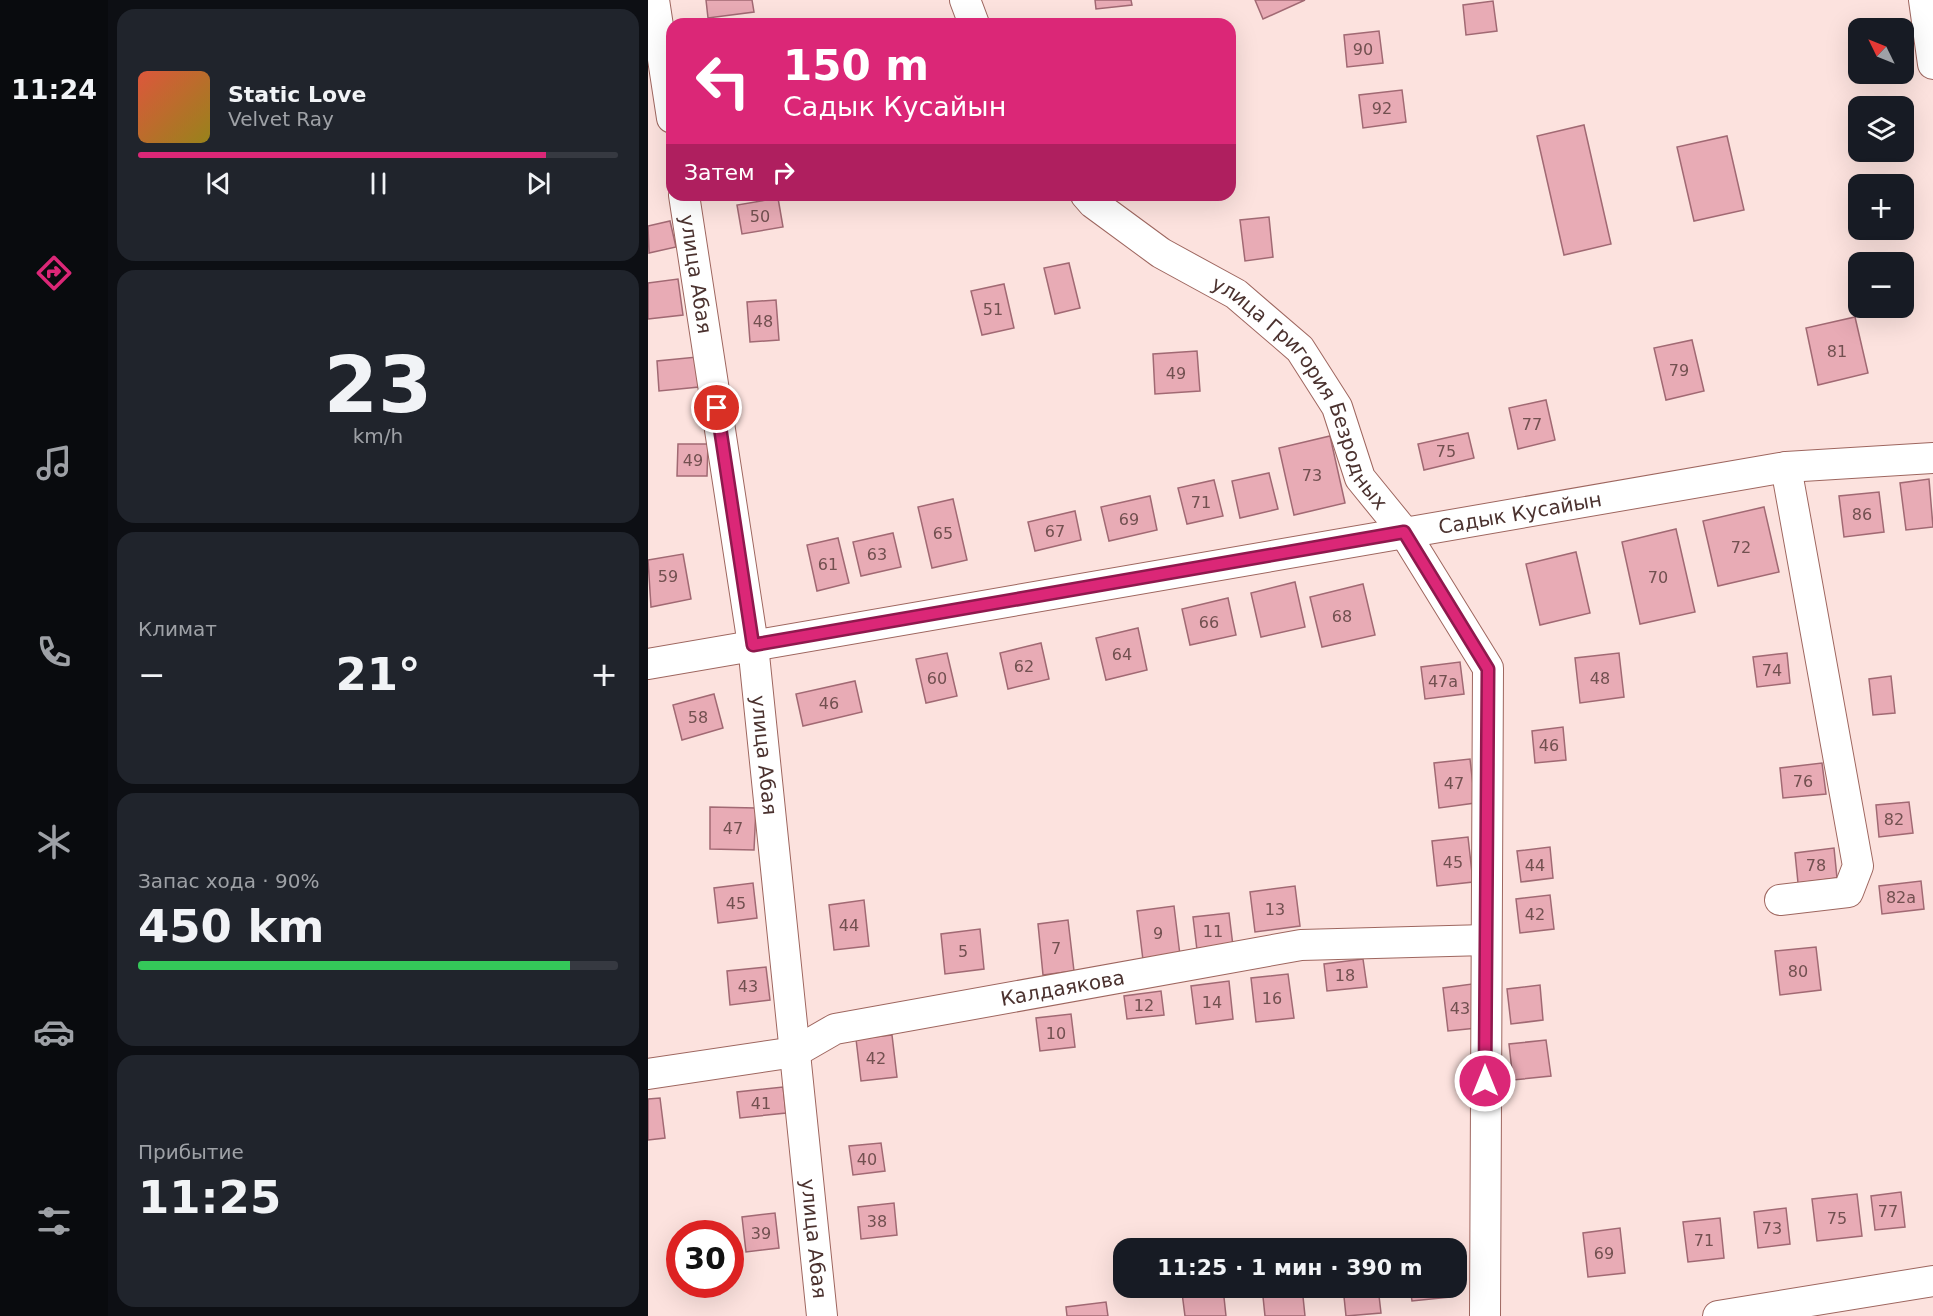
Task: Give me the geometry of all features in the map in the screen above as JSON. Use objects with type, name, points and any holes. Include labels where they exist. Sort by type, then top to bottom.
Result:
[{"type":"street","points":[[654,0],[666,79]]},
{"type":"street","points":[[965,0],[972,18]]},
{"type":"street","points":[[1924,0],[1933,64]]},
{"type":"street","name":"улица Абая","points":[[685,201],[753,645],[822,1316]]},
{"type":"street","name":"улица Григория Безродных","points":[[1091,201],[1161,253],[1236,294],[1300,349],[1337,407],[1360,478],[1404,532],[1488,669],[1485,1316]]},
{"type":"street","name":"Садык Кусайын","points":[[648,664],[1786,467],[1933,458]]},
{"type":"street","points":[[1780,900],[1848,892],[1858,866],[1786,467]]},
{"type":"street","name":"Калдаякова","points":[[648,1074],[795,1052],[835,1029],[1301,945],[1485,940]]},
{"type":"street","points":[[1718,1316],[1933,1281]]},
{"type":"building","points":[[706,0],[752,0],[754,12],[708,18]]},
{"type":"building","points":[[1095,0],[1131,0],[1132,5],[1096,9]]},
{"type":"building","points":[[1255,0],[1305,0],[1263,19]]},
{"type":"building","points":[[1493,1],[1497,31],[1466,35],[1463,5]]},
{"type":"building","points":[[1379,31],[1383,63],[1347,67],[1344,35]]},
{"type":"building","points":[[1402,90],[1406,122],[1363,128],[1359,95]]},
{"type":"building","points":[[1584,125],[1611,244],[1564,255],[1537,136]]},
{"type":"building","points":[[1727,136],[1744,210],[1694,221],[1677,147]]},
{"type":"building","points":[[779,201],[783,227],[742,234],[737,205]]},
{"type":"building","points":[[1269,217],[1273,257],[1245,261],[1240,220]]},
{"type":"building","points":[[670,221],[676,247],[649,253],[648,226]]},
{"type":"building","points":[[1069,263],[1080,308],[1055,314],[1044,268]]},
{"type":"building","points":[[678,279],[683,315],[648,319],[648,283]]},
{"type":"building","points":[[1004,284],[1014,328],[982,335],[971,291]]},
{"type":"building","points":[[776,300],[779,340],[750,342],[747,302]]},
{"type":"building","points":[[1855,318],[1868,373],[1818,385],[1806,328]]},
{"type":"building","points":[[1692,340],[1704,391],[1666,400],[1654,348]]},
{"type":"building","points":[[1197,351],[1200,391],[1155,394],[1153,354]]},
{"type":"building","points":[[697,357],[699,387],[659,391],[657,361]]},
{"type":"building","points":[[1546,400],[1555,440],[1518,449],[1509,408]]},
{"type":"building","points":[[1468,433],[1474,458],[1424,470],[1418,444]]},
{"type":"building","points":[[1330,436],[1345,503],[1294,515],[1279,448]]},
{"type":"building","points":[[678,444],[708,444],[707,476],[677,476]]},
{"type":"building","points":[[1269,473],[1278,509],[1240,518],[1232,481]]},
{"type":"building","points":[[1929,479],[1933,527],[1906,530],[1900,483]]},
{"type":"building","points":[[1214,480],[1223,516],[1187,524],[1178,488]]},
{"type":"building","points":[[1879,492],[1884,532],[1844,537],[1839,496]]},
{"type":"building","points":[[1150,496],[1157,530],[1109,541],[1101,507]]},
{"type":"building","points":[[953,499],[967,560],[932,568],[918,507]]},
{"type":"building","points":[[1764,507],[1779,572],[1718,586],[1703,521]]},
{"type":"building","points":[[1075,511],[1081,540],[1035,551],[1028,522]]},
{"type":"building","points":[[1676,529],[1695,612],[1640,624],[1622,542]]},
{"type":"building","points":[[893,533],[901,567],[861,576],[853,542]]},
{"type":"building","points":[[838,538],[849,583],[817,591],[807,545]]},
{"type":"building","points":[[1576,552],[1590,613],[1540,625],[1526,564]]},
{"type":"building","points":[[683,554],[691,599],[651,607],[648,560]]},
{"type":"building","points":[[1295,582],[1305,627],[1261,637],[1251,593]]},
{"type":"building","points":[[1363,584],[1375,635],[1322,647],[1310,597]]},
{"type":"building","points":[[1228,598],[1236,635],[1190,645],[1182,609]]},
{"type":"building","points":[[1138,628],[1147,670],[1106,680],[1096,638]]},
{"type":"building","points":[[1041,643],[1049,679],[1008,689],[1000,653]]},
{"type":"building","points":[[947,653],[957,696],[926,703],[916,659]]},
{"type":"building","points":[[1619,653],[1624,697],[1580,703],[1575,658]]},
{"type":"building","points":[[1787,653],[1790,683],[1757,687],[1753,657]]},
{"type":"building","points":[[1460,662],[1464,694],[1425,699],[1421,667]]},
{"type":"building","points":[[1891,676],[1895,713],[1873,715],[1869,679]]},
{"type":"building","points":[[855,681],[862,712],[803,726],[796,694]]},
{"type":"building","points":[[714,694],[723,728],[682,740],[673,705]]},
{"type":"building","points":[[1563,727],[1566,760],[1535,763],[1532,731]]},
{"type":"building","points":[[1470,759],[1475,803],[1439,808],[1434,763]]},
{"type":"building","points":[[1822,763],[1826,794],[1783,798],[1780,768]]},
{"type":"building","points":[[1909,802],[1913,833],[1879,837],[1876,805]]},
{"type":"building","points":[[710,807],[756,808],[754,850],[710,849]]},
{"type":"building","points":[[1468,837],[1473,882],[1437,886],[1432,841]]},
{"type":"building","points":[[1550,847],[1553,878],[1521,882],[1517,851]]},
{"type":"building","points":[[1834,848],[1837,878],[1798,883],[1795,853]]},
{"type":"building","points":[[1921,881],[1924,909],[1882,914],[1879,886]]},
{"type":"building","points":[[753,883],[757,918],[718,923],[714,888]]},
{"type":"building","points":[[1295,886],[1300,926],[1255,932],[1250,892]]},
{"type":"building","points":[[1550,895],[1554,929],[1520,933],[1516,899]]},
{"type":"building","points":[[864,900],[869,946],[834,950],[829,905]]},
{"type":"building","points":[[1174,906],[1180,955],[1143,960],[1137,911]]},
{"type":"building","points":[[1229,913],[1233,946],[1197,950],[1193,917]]},
{"type":"building","points":[[1068,920],[1074,971],[1043,975],[1038,924]]},
{"type":"building","points":[[980,929],[984,969],[945,974],[941,934]]},
{"type":"building","points":[[1816,947],[1821,990],[1780,995],[1775,951]]},
{"type":"building","points":[[1363,959],[1367,987],[1327,991],[1324,964]]},
{"type":"building","points":[[766,967],[770,1000],[730,1005],[727,971]]},
{"type":"building","points":[[1288,974],[1294,1018],[1256,1022],[1251,978]]},
{"type":"building","points":[[1229,981],[1233,1019],[1196,1024],[1191,986]]},
{"type":"building","points":[[1472,984],[1477,1028],[1448,1031],[1443,988]]},
{"type":"building","points":[[1540,985],[1543,1020],[1511,1024],[1507,989]]},
{"type":"building","points":[[1161,991],[1164,1015],[1127,1019],[1124,996]]},
{"type":"building","points":[[1071,1014],[1075,1047],[1040,1051],[1036,1018]]},
{"type":"building","points":[[892,1035],[897,1077],[861,1081],[856,1039]]},
{"type":"building","points":[[1546,1040],[1551,1076],[1513,1080],[1509,1044]]},
{"type":"building","points":[[783,1087],[786,1113],[740,1118],[737,1092]]},
{"type":"building","points":[[660,1098],[665,1138],[648,1140],[648,1099]]},
{"type":"building","points":[[881,1143],[885,1171],[853,1175],[849,1146]]},
{"type":"building","points":[[1901,1192],[1905,1227],[1875,1230],[1871,1196]]},
{"type":"building","points":[[1857,1194],[1862,1236],[1817,1241],[1812,1199]]},
{"type":"building","points":[[894,1203],[897,1235],[861,1239],[858,1207]]},
{"type":"building","points":[[1786,1208],[1790,1244],[1758,1248],[1754,1212]]},
{"type":"building","points":[[775,1213],[779,1248],[746,1252],[742,1217]]},
{"type":"building","points":[[1720,1218],[1724,1258],[1688,1262],[1683,1222]]},
{"type":"building","points":[[1620,1228],[1625,1273],[1588,1277],[1583,1233]]},
{"type":"building","points":[[1183,1298],[1224,1298],[1226,1316],[1185,1316]]},
{"type":"building","points":[[1263,1298],[1303,1298],[1305,1316],[1265,1316]]},
{"type":"building","points":[[1344,1298],[1379,1298],[1381,1313],[1346,1316]]},
{"type":"building","points":[[1412,1298],[1440,1298],[1412,1301]]},
{"type":"building","points":[[1106,1302],[1108,1316],[1067,1316],[1066,1307]]},
{"type":"route","points":[[717,408],[753,645],[1404,532],[1488,669],[1485,1081]]}]
